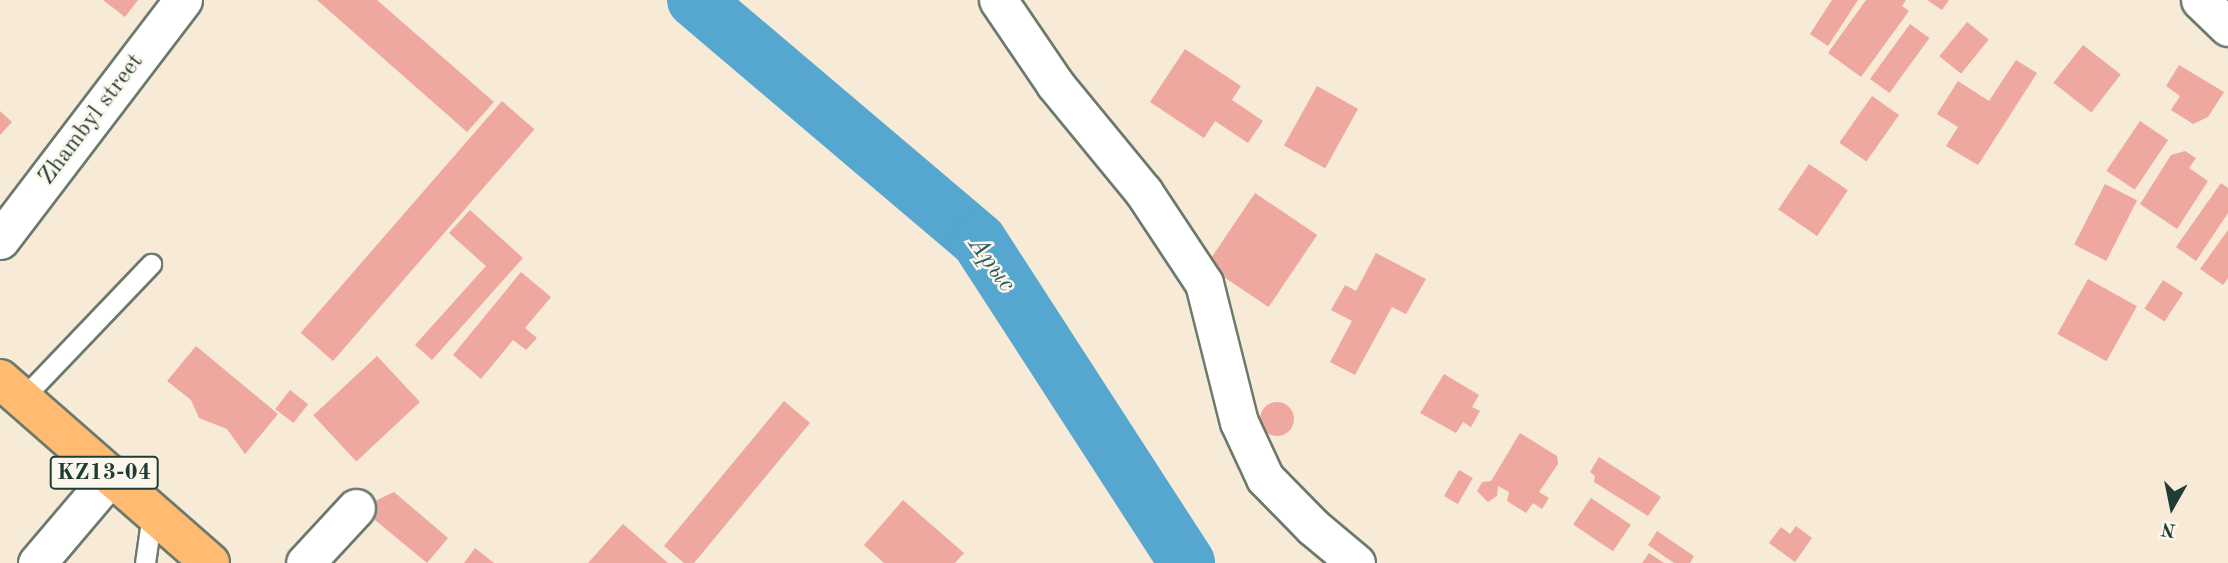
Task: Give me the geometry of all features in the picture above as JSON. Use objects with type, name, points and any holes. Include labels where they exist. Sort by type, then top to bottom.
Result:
[{"type":"main road","name":"KZ13-04","points":[[11,389],[109,478],[210,563]]},
{"type":"street","name":"Zhambyl street","points":[[0,240],[183,0]]},
{"type":"street","points":[[998,0],[1055,84],[1143,191],[1204,283],[1239,422],[1265,478],[1313,527],[1356,563]]},
{"type":"street","points":[[2200,0],[2228,27]]},
{"type":"street","points":[[37,563],[109,478]]},
{"type":"street","points":[[305,563],[356,508]]},
{"type":"lane","points":[[11,389],[151,264]]},
{"type":"lane","points":[[145,563],[152,514]]},
{"type":"building","points":[[103,0],[138,0],[125,17]]},
{"type":"building","points":[[317,0],[377,0],[494,102],[467,132]]},
{"type":"building","points":[[1832,0],[1858,0],[1828,46],[1810,34]]},
{"type":"building","points":[[1866,0],[1906,0],[1902,6],[1909,11],[1861,77],[1828,53]]},
{"type":"building","points":[[1927,0],[1949,0],[1942,10]]},
{"type":"building","points":[[1967,22],[1989,40],[1961,74],[1939,56]]},
{"type":"building","points":[[1910,24],[1929,38],[1889,93],[1870,79]]},
{"type":"building","points":[[2083,45],[2121,75],[2091,112],[2053,83]]},
{"type":"building","points":[[1185,49],[1241,86],[1232,100],[1263,121],[1248,143],[1215,121],[1204,138],[1150,102]]},
{"type":"building","points":[[2016,60],[2037,73],[1978,165],[1946,146],[1958,127],[1937,114],[1958,81],[1989,101]]},
{"type":"building","points":[[2179,65],[2224,92],[2208,117],[2193,124],[2171,110],[2180,96],[2166,86]]},
{"type":"building","points":[[1317,86],[1358,109],[1325,168],[1284,145]]},
{"type":"building","points":[[1872,96],[1899,115],[1866,162],[1839,143]]},
{"type":"building","points":[[502,101],[534,129],[333,361],[301,333]]},
{"type":"building","points":[[0,111],[12,122],[0,135]]},
{"type":"building","points":[[2140,121],[2168,140],[2135,190],[2106,171]]},
{"type":"building","points":[[2185,151],[2196,158],[2189,168],[2208,181],[2177,229],[2140,204],[2171,155]]},
{"type":"building","points":[[1809,164],[1848,190],[1817,236],[1778,210]]},
{"type":"building","points":[[2221,183],[2228,188],[2228,213],[2196,261],[2176,247]]},
{"type":"building","points":[[2105,184],[2137,200],[2106,261],[2074,245]]},
{"type":"building","points":[[1255,193],[1317,235],[1269,307],[1206,265]]},
{"type":"building","points":[[470,210],[523,258],[432,360],[415,345],[486,266],[449,233]]},
{"type":"building","points":[[2228,230],[2228,278],[2223,285],[2200,269]]},
{"type":"building","points":[[1376,253],[1426,279],[1406,314],[1392,307],[1355,375],[1330,362],[1352,321],[1331,310],[1345,285],[1356,291]]},
{"type":"building","points":[[521,272],[551,297],[525,328],[537,338],[526,350],[513,340],[481,379],[453,355]]},
{"type":"building","points":[[2088,279],[2137,306],[2106,361],[2057,334]]},
{"type":"building","points":[[2163,280],[2183,293],[2165,322],[2144,309]]},
{"type":"building","points":[[196,346],[278,414],[245,454],[227,429],[199,418],[191,400],[167,381]]},
{"type":"building","points":[[377,356],[420,402],[356,461],[313,415]]},
{"type":"building","points":[[1444,374],[1479,395],[1472,407],[1480,411],[1471,427],[1463,422],[1456,433],[1420,413]]},
{"type":"building","points":[[290,390],[308,404],[293,423],[275,409]]},
{"type":"building","points":[[784,401],[810,423],[694,563],[684,563],[664,546]]},
{"type":"building","points":[[1277,402],[1289,407],[1294,419],[1289,431],[1277,436],[1265,431],[1260,419],[1265,407]]},
{"type":"building","points":[[1520,433],[1557,456],[1558,464],[1539,492],[1549,498],[1542,509],[1533,503],[1526,513],[1507,501],[1509,492],[1498,486],[1497,496],[1488,502],[1477,491],[1482,482],[1491,481]]},
{"type":"building","points":[[1599,457],[1661,497],[1648,516],[1594,482],[1595,476],[1590,472]]},
{"type":"building","points":[[1459,470],[1473,478],[1458,504],[1444,496]]},
{"type":"building","points":[[394,492],[448,538],[427,563],[375,520],[375,501]]},
{"type":"building","points":[[1591,498],[1631,525],[1613,551],[1573,525]]},
{"type":"building","points":[[903,500],[964,553],[955,563],[884,563],[864,545]]},
{"type":"building","points":[[623,524],[668,563],[588,563]]},
{"type":"building","points":[[1796,526],[1812,538],[1795,562],[1769,543],[1781,527],[1790,534]]},
{"type":"building","points":[[1657,531],[1694,556],[1690,563],[1674,563],[1648,545]]},
{"type":"building","points":[[475,548],[494,563],[464,563]]},
{"type":"building","points":[[1649,553],[1664,563],[1642,563]]},
{"type":"waterway","name":"Арыс","points":[[695,0],[979,241],[1187,563]]}]
